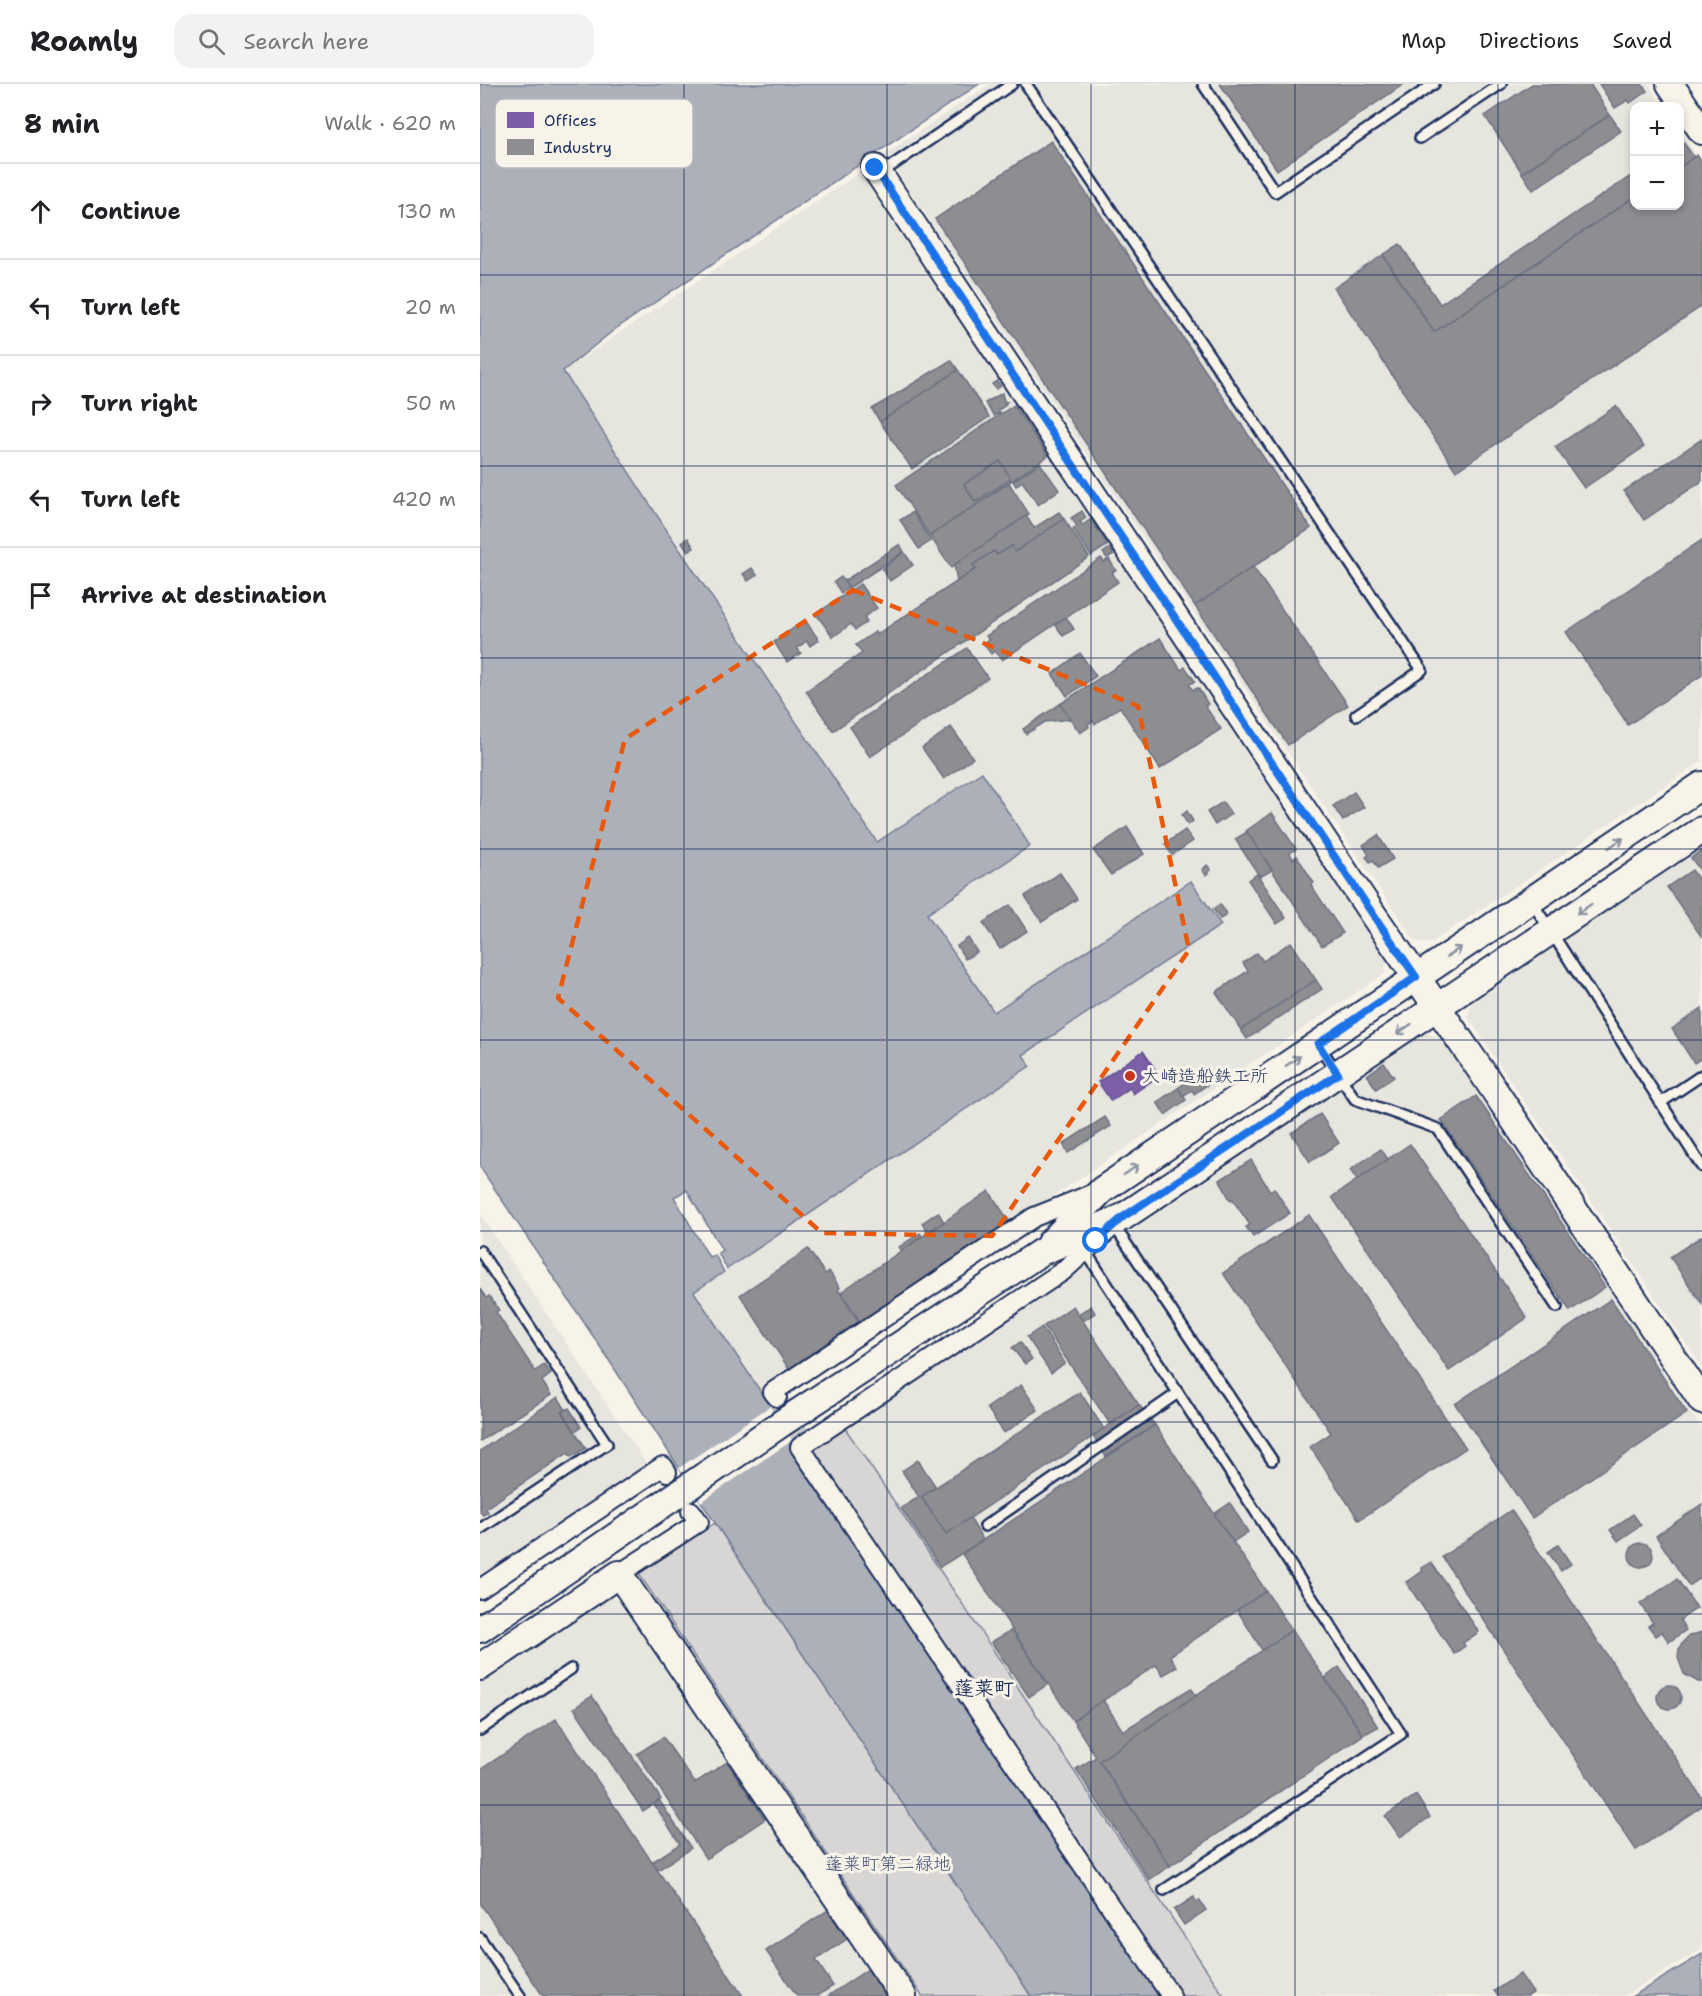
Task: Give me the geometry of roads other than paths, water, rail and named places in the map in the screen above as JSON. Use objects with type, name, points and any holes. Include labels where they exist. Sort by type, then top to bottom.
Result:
[{"type":"street","points":[[1670,84],[1702,131]]},
{"type":"street","points":[[877,171],[1374,916],[1702,1401]]},
{"type":"street","points":[[777,1397],[773,1392],[1034,1217],[1102,1190],[1702,785]]},
{"type":"street","points":[[796,1434],[1041,1251],[1116,1222],[1702,830]]},
{"type":"street","points":[[480,1629],[690,1485],[796,1434],[1063,1271],[1077,1237],[1102,1190]]},
{"type":"street","points":[[796,1434],[800,1446],[1171,1996]]},
{"type":"street","points":[[480,1589],[663,1466],[667,1472]]},
{"type":"street","points":[[480,1667],[699,1522],[691,1510]]},
{"type":"street","points":[[619,1574],[903,1996]]},
{"type":"lane","points":[[877,171],[1012,84]]},
{"type":"lane","points":[[1026,84],[1422,670],[1356,715]]},
{"type":"lane","points":[[1203,84],[1275,192],[1434,84]]},
{"type":"lane","points":[[1420,138],[1501,84]]},
{"type":"lane","points":[[1530,900],[1702,1167]]},
{"type":"lane","points":[[1318,1044],[1355,1099],[1438,1129],[1557,1307]]},
{"type":"lane","points":[[1660,1103],[1702,1076]]},
{"type":"lane","points":[[1116,1222],[1272,1460]]},
{"type":"lane","points":[[1077,1237],[1401,1734],[1164,1890]]},
{"type":"lane","points":[[480,1251],[607,1444],[480,1529]]},
{"type":"lane","points":[[985,1526],[1178,1393]]},
{"type":"lane","points":[[480,1730],[571,1669]]},
{"type":"lane","points":[[480,1938],[520,1996]]},
{"type":"tunnel","points":[[777,1397],[801,1436]]},
{"type":"place","name":"大崎造船鉄工所","points":[[1130,1076]]},
{"type":"district","name":"蓬莱町","points":[[984,1688]]},
{"type":"park label","name":"蓬莱町第二緑地","points":[[888,1864]]}]
